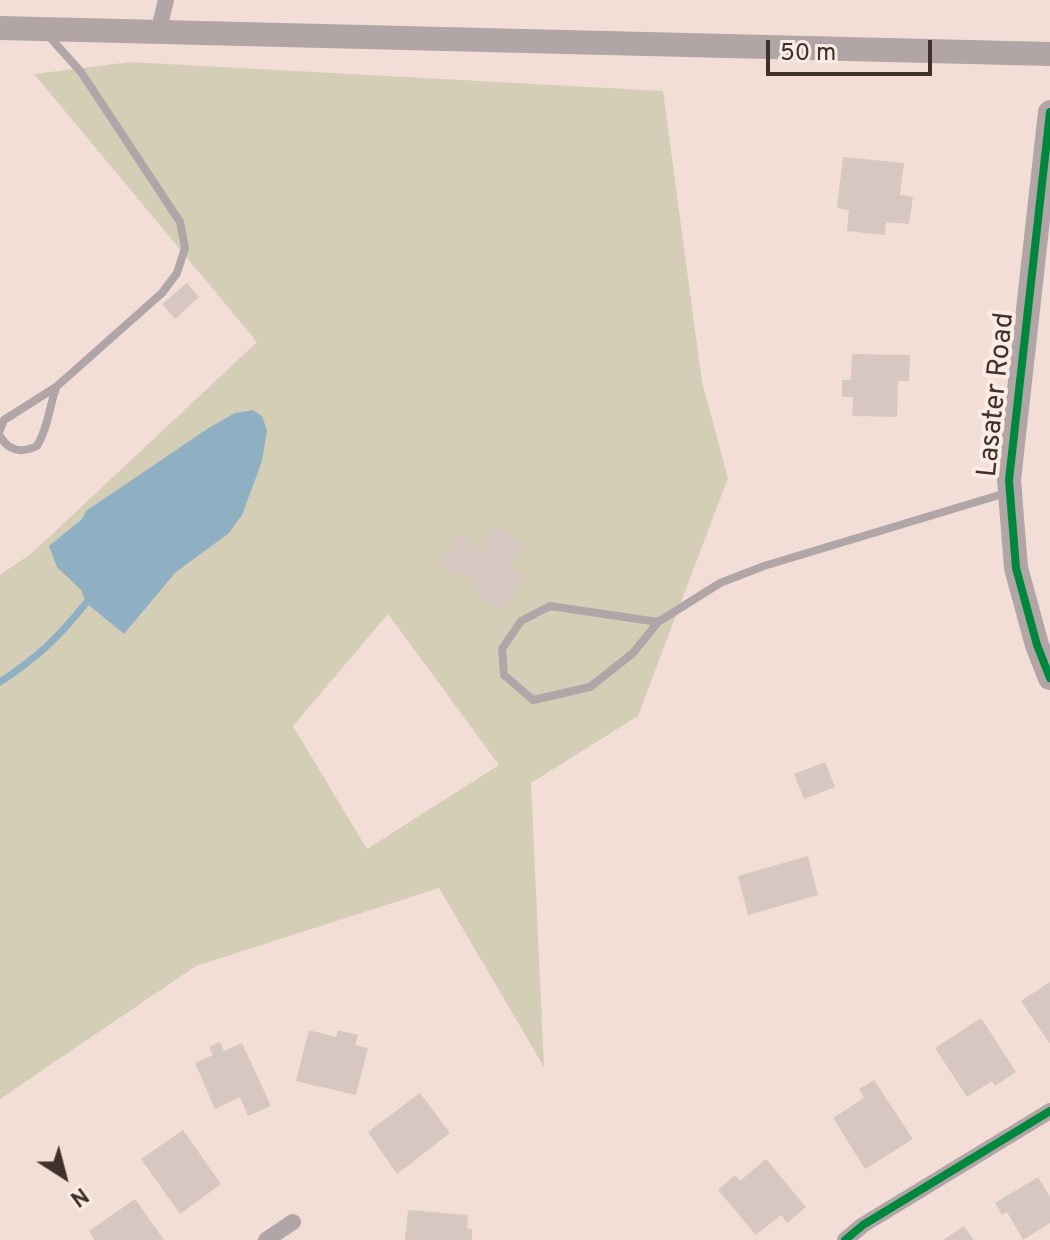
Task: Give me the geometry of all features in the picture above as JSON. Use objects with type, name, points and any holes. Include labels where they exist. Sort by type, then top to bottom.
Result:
[{"type":"main road","points":[[0,28],[1050,54]]},
{"type":"main road","name":"Lasater Road","points":[[1050,112],[1009,480],[1016,568],[1037,645],[1050,678]]},
{"type":"street","points":[[158,33],[166,0]]},
{"type":"street","points":[[845,1240],[863,1225],[1050,1111]]},
{"type":"street","points":[[266,1240],[293,1222]]},
{"type":"lane","points":[[0,430],[4,420],[56,387],[162,293],[177,273],[185,248],[180,222],[81,72],[43,30]]},
{"type":"lane","points":[[0,436],[8,447],[19,451],[37,446],[46,432],[56,387]]},
{"type":"lane","points":[[658,622],[550,606],[521,621],[502,649],[504,675],[533,700],[590,687],[633,653],[658,622],[720,583],[764,566],[1010,492]]},
{"type":"shaded area","points":[[130,62],[663,91],[702,382],[728,478],[638,716],[531,783],[544,1067],[439,888],[196,966],[0,1099],[0,575],[32,553],[257,342],[34,74]],"holes":[[[207,429],[228,534],[176,572],[124,634],[86,603],[82,590],[50,546],[87,511]],[[388,614],[499,765],[367,849],[293,726]]]},
{"type":"water","points":[[253,410],[262,416],[267,430],[262,461],[242,515],[228,534],[176,572],[124,634],[86,603],[81,590],[57,567],[49,546],[82,519],[86,511],[207,429],[235,413]]},
{"type":"building","points":[[843,157],[904,163],[900,195],[913,197],[909,224],[886,222],[885,235],[847,231],[849,210],[837,208]]},
{"type":"building","points":[[187,283],[199,297],[175,319],[162,304]]},
{"type":"building","points":[[852,354],[910,355],[909,381],[898,381],[897,417],[852,416],[853,397],[842,397],[842,380],[851,380]]},
{"type":"building","points":[[497,526],[524,545],[510,565],[526,576],[502,612],[471,591],[477,583],[461,572],[457,578],[438,564],[458,535],[480,551]]},
{"type":"building","points":[[825,762],[835,787],[804,799],[794,774]]},
{"type":"building","points":[[808,856],[818,895],[748,915],[738,876]]},
{"type":"building","points":[[1050,982],[1050,1044],[1021,1001]]},
{"type":"building","points":[[981,1018],[1016,1072],[995,1086],[992,1081],[967,1097],[935,1048]]},
{"type":"building","points":[[309,1030],[336,1037],[338,1030],[358,1035],[355,1045],[368,1048],[356,1095],[296,1081]]},
{"type":"building","points":[[220,1042],[224,1051],[242,1043],[271,1106],[248,1116],[240,1097],[215,1109],[195,1063],[213,1055],[209,1047]]},
{"type":"building","points":[[874,1080],[913,1139],[865,1169],[833,1118],[864,1098],[859,1089]]},
{"type":"building","points":[[420,1093],[450,1133],[397,1174],[368,1132]]},
{"type":"building","points":[[183,1130],[221,1184],[180,1214],[141,1159]]},
{"type":"building","points":[[766,1159],[806,1207],[787,1223],[781,1215],[756,1235],[718,1190],[735,1175],[740,1181]]},
{"type":"building","points":[[1038,1177],[1050,1197],[1050,1223],[1023,1240],[1007,1212],[1002,1215],[995,1203]]},
{"type":"building","points":[[135,1199],[164,1240],[95,1240],[89,1231]]},
{"type":"building","points":[[408,1210],[468,1215],[467,1228],[472,1229],[472,1240],[405,1240]]},
{"type":"building","points":[[964,1226],[974,1240],[943,1240]]},
{"type":"waterway","points":[[0,682],[47,646],[86,603]]},
{"type":"cycle path","points":[[1050,112],[1009,480],[1016,568],[1037,645],[1050,678]]},
{"type":"cycle path","points":[[845,1240],[863,1225],[1050,1111]]}]
